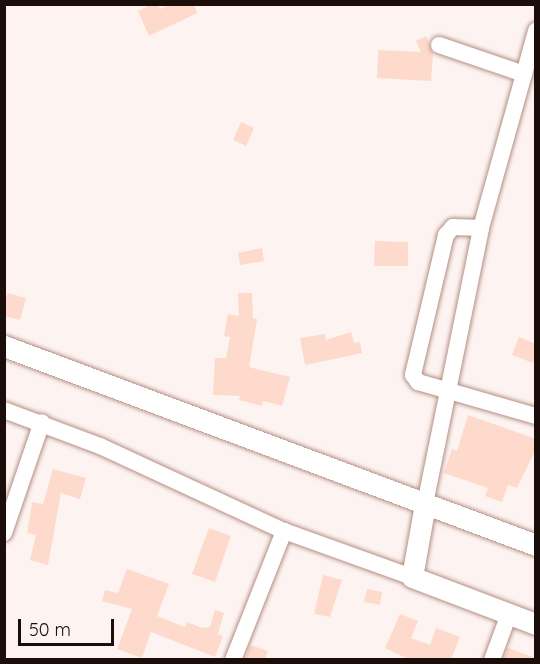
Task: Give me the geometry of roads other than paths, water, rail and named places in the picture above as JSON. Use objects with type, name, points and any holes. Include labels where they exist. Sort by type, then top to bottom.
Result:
[{"type":"main road","points":[[4,346],[536,545]]},
{"type":"main road","points":[[425,504],[412,577],[536,624]]},
{"type":"street","points":[[425,504],[481,228],[536,31]]},
{"type":"street","points":[[439,45],[524,74]]},
{"type":"street","points":[[481,228],[453,227],[446,235],[413,375],[418,382],[536,416]]},
{"type":"street","points":[[4,410],[42,422],[284,531],[412,577]]},
{"type":"street","points":[[4,533],[42,422]]},
{"type":"street","points":[[233,660],[284,531]]},
{"type":"street","points":[[492,660],[509,614]]}]
